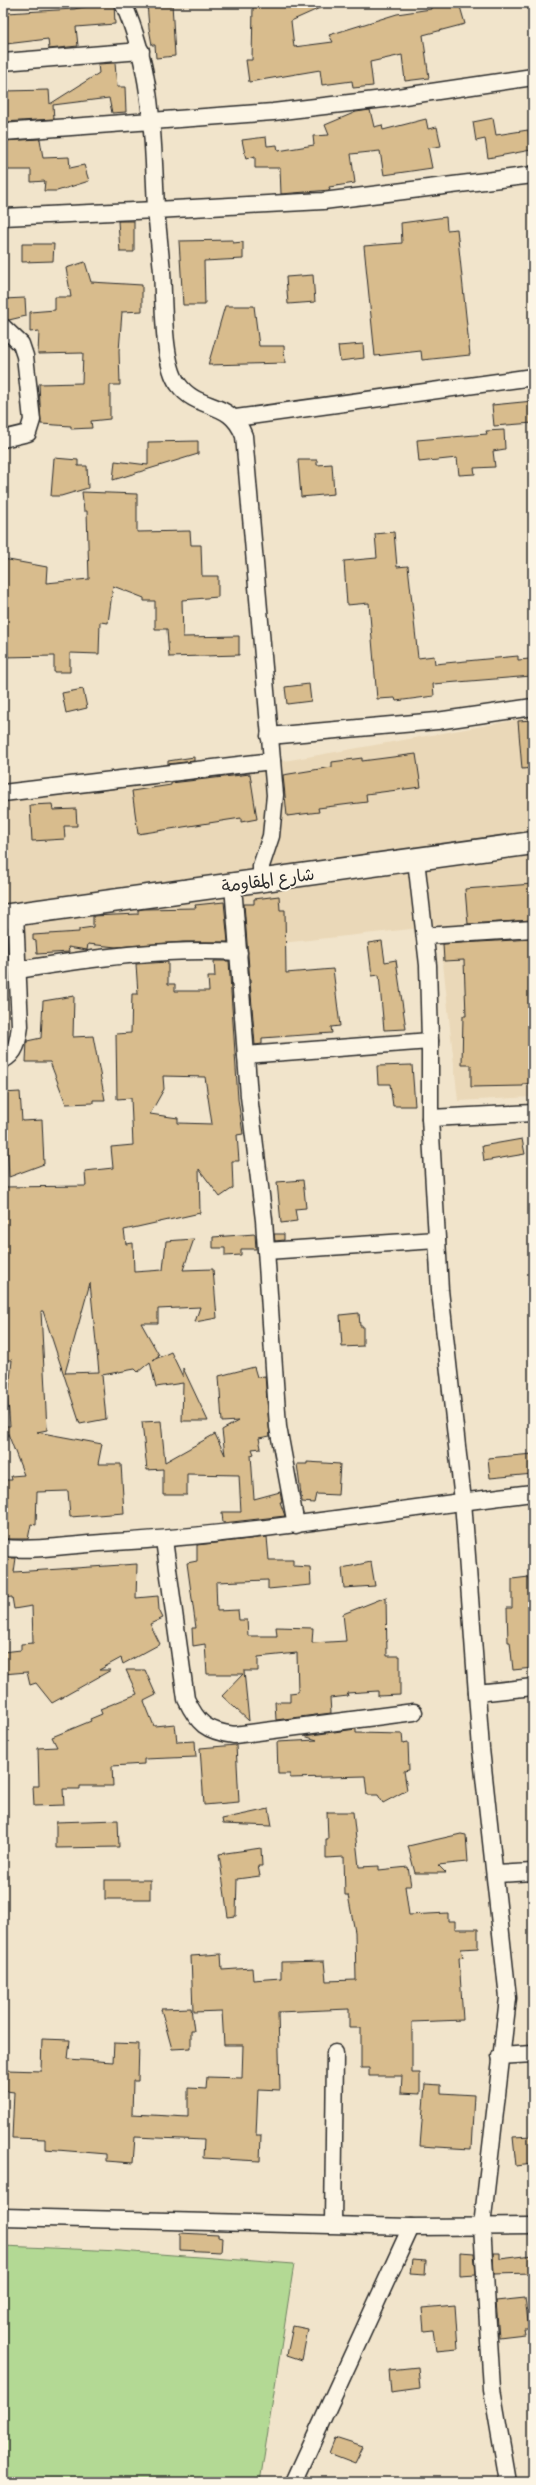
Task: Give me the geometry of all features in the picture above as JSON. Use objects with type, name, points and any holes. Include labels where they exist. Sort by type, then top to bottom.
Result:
[{"type":"highway","name":"شارع المقاومة","points":[[9,915],[533,843]]},
{"type":"street","points":[[123,3],[132,22],[140,51],[153,122],[156,210],[167,351],[176,383],[186,395],[227,412],[236,418],[244,436],[275,795],[271,836],[261,866],[261,881]]},
{"type":"street","points":[[3,62],[140,51]]},
{"type":"street","points":[[3,132],[273,112],[384,99],[533,77]]},
{"type":"street","points":[[3,217],[323,201],[533,175]]},
{"type":"street","points":[[3,327],[21,344],[25,356],[32,420],[28,433],[3,439]]},
{"type":"street","points":[[236,418],[533,377]]},
{"type":"street","points":[[269,736],[437,721],[533,707]]},
{"type":"street","points":[[3,793],[272,761]]},
{"type":"street","points":[[416,860],[425,936],[430,1041],[430,1118],[433,1198],[440,1290],[463,1501],[477,1693],[508,1998],[500,2056],[482,2226],[492,2389],[508,2482]]},
{"type":"street","points":[[233,885],[246,1055],[266,1251],[278,1427],[296,1525]]},
{"type":"street","points":[[3,1060],[13,1052],[17,1043],[20,1026],[18,970],[9,915]]},
{"type":"street","points":[[425,936],[533,929]]},
{"type":"street","points":[[18,970],[88,959],[151,952],[198,950],[239,952]]},
{"type":"street","points":[[246,1055],[430,1041]]},
{"type":"street","points":[[430,1118],[533,1113]]},
{"type":"street","points":[[266,1251],[437,1240]]},
{"type":"street","points":[[3,1548],[29,1550],[86,1544],[164,1540],[296,1525],[463,1501],[533,1493]]},
{"type":"street","points":[[164,1540],[186,1699],[193,1714],[205,1727],[217,1732],[234,1735],[414,1712]]},
{"type":"street","points":[[477,1693],[533,1687]]},
{"type":"street","points":[[496,1874],[533,1872]]},
{"type":"street","points":[[333,2224],[335,2053]]},
{"type":"street","points":[[500,2056],[533,2054]]},
{"type":"street","points":[[3,2217],[411,2227],[533,2226]]},
{"type":"street","points":[[294,2482],[411,2227]]},
{"type":"shaded area","points":[[533,717],[533,834],[3,906],[3,802],[177,780]]},
{"type":"shaded area","points":[[533,851],[533,1097],[458,1101],[439,926],[3,973],[3,927]]},
{"type":"green space","points":[[3,2246],[119,2251],[294,2264],[260,2482],[3,2482]]},
{"type":"building","points":[[105,3],[114,3],[115,24],[76,27],[78,46],[49,49],[48,39],[6,44],[7,13],[74,9]]},
{"type":"building","points":[[147,3],[172,3],[175,56],[156,58],[155,45],[152,45],[149,28]]},
{"type":"building","points":[[297,3],[331,3],[291,21],[294,47],[333,42],[329,35],[397,14],[431,9],[431,3],[459,3],[465,24],[423,35],[429,78],[405,81],[402,55],[370,62],[373,86],[353,88],[352,81],[322,85],[320,70],[249,82],[246,60],[252,60],[253,7]]},
{"type":"building","points":[[115,63],[117,87],[125,87],[126,112],[112,113],[109,98],[53,105],[54,119],[3,122],[5,91],[49,90],[50,104],[99,73],[98,64]]},
{"type":"building","points":[[370,110],[374,127],[382,125],[383,130],[426,119],[428,129],[437,127],[441,146],[428,148],[432,168],[384,175],[380,151],[351,154],[355,183],[329,187],[330,190],[281,194],[280,168],[255,168],[255,156],[246,159],[242,140],[266,137],[267,146],[277,145],[278,151],[314,145],[313,136],[329,135],[325,125],[356,112]]},
{"type":"building","points":[[493,118],[496,135],[528,130],[531,150],[488,158],[485,139],[476,141],[473,122]]},
{"type":"building","points":[[40,139],[43,158],[69,157],[70,168],[84,165],[89,181],[57,191],[44,191],[45,181],[31,182],[31,170],[7,170],[7,160],[3,160],[3,141]]},
{"type":"building","points":[[446,217],[447,230],[457,229],[470,355],[422,360],[421,351],[375,356],[364,246],[402,243],[401,223]]},
{"type":"building","points":[[118,221],[134,221],[134,252],[120,252]]},
{"type":"building","points":[[233,240],[233,243],[243,242],[243,259],[204,261],[205,305],[183,305],[179,241]]},
{"type":"building","points":[[22,244],[54,244],[53,261],[22,262]]},
{"type":"building","points":[[85,262],[91,282],[142,285],[142,311],[122,312],[119,351],[120,385],[110,385],[110,419],[91,421],[92,428],[71,429],[71,426],[41,424],[39,384],[82,383],[83,353],[38,354],[39,331],[30,332],[30,312],[55,310],[55,297],[71,297],[66,268]]},
{"type":"building","points":[[313,275],[315,302],[288,304],[286,277]]},
{"type":"building","points":[[25,298],[26,316],[9,320],[3,318],[3,299]]},
{"type":"building","points":[[225,306],[254,306],[259,346],[284,346],[285,363],[208,365]]},
{"type":"building","points":[[363,344],[364,358],[340,361],[338,346]]},
{"type":"building","points":[[533,401],[533,423],[494,426],[492,405]]},
{"type":"building","points":[[504,430],[505,449],[493,451],[495,467],[474,468],[475,474],[459,475],[457,458],[419,462],[417,440],[487,434],[486,431]]},
{"type":"building","points":[[198,441],[198,454],[113,480],[115,461],[148,465],[148,442]]},
{"type":"building","points":[[54,458],[78,460],[78,466],[87,466],[88,488],[61,496],[51,496]]},
{"type":"building","points":[[298,460],[317,460],[317,465],[332,464],[334,494],[301,497]]},
{"type":"building","points":[[82,492],[137,494],[137,532],[190,531],[191,545],[201,545],[202,576],[218,576],[218,597],[182,600],[183,637],[239,636],[239,655],[169,657],[167,629],[155,629],[155,601],[144,601],[144,598],[113,586],[108,623],[100,622],[99,654],[70,653],[70,672],[54,672],[54,656],[3,657],[3,559],[47,567],[46,583],[89,579],[87,511],[84,511]]},
{"type":"building","points":[[394,532],[397,567],[408,566],[418,658],[434,656],[435,664],[518,656],[518,660],[530,659],[532,676],[433,684],[434,696],[396,701],[395,698],[377,699],[369,603],[347,605],[344,561],[377,558],[375,534]]},
{"type":"building","points":[[309,684],[311,701],[287,704],[285,687]]},
{"type":"building","points":[[83,689],[87,708],[66,713],[62,693]]},
{"type":"building","points":[[533,720],[533,768],[522,769],[518,721]]},
{"type":"building","points":[[416,754],[421,787],[366,794],[367,802],[318,808],[319,812],[287,816],[283,775],[332,767],[332,762],[362,758],[362,761]]},
{"type":"building","points":[[194,757],[194,761],[168,764],[168,761]]},
{"type":"building","points":[[250,774],[257,819],[241,822],[241,818],[138,834],[132,791],[171,785],[171,783]]},
{"type":"building","points":[[52,804],[53,810],[76,809],[77,826],[64,826],[65,839],[32,841],[30,805]]},
{"type":"building","points":[[533,884],[533,920],[468,924],[465,889]]},
{"type":"building","points":[[279,896],[280,910],[285,910],[286,973],[333,969],[340,1026],[331,1027],[332,1033],[262,1038],[262,1044],[255,1045],[244,904],[254,904],[254,899]]},
{"type":"building","points":[[224,902],[228,942],[183,942],[116,947],[88,944],[87,950],[68,947],[69,952],[37,954],[36,941],[33,940],[33,935],[79,932],[79,929],[93,927],[93,916],[138,914],[138,910],[143,909],[196,908],[195,905]]},
{"type":"building","points":[[533,939],[533,1083],[523,1084],[523,1086],[471,1087],[471,1065],[462,1065],[463,1016],[466,1016],[464,960],[444,961],[443,944]]},
{"type":"building","points":[[382,941],[385,962],[396,960],[406,1029],[384,1030],[379,975],[372,976],[368,943]]},
{"type":"building","points":[[214,961],[229,961],[238,1099],[243,1134],[237,1135],[239,1161],[232,1161],[233,1188],[220,1197],[199,1169],[200,1213],[124,1230],[126,1244],[133,1243],[134,1272],[163,1270],[166,1241],[194,1239],[183,1270],[213,1269],[217,1318],[195,1322],[200,1307],[158,1309],[158,1323],[141,1323],[159,1355],[153,1360],[171,1352],[183,1377],[183,1368],[208,1421],[182,1421],[183,1383],[156,1387],[150,1362],[138,1372],[135,1369],[102,1375],[106,1419],[80,1424],[43,1311],[41,1311],[47,1430],[37,1432],[102,1444],[98,1464],[121,1464],[124,1513],[70,1517],[68,1491],[37,1492],[36,1525],[31,1524],[28,1539],[3,1539],[4,1480],[12,1480],[11,1476],[24,1475],[5,1426],[10,1426],[7,1391],[9,1390],[12,1360],[3,1360],[3,1187],[86,1186],[85,1171],[113,1168],[111,1147],[133,1145],[131,1098],[117,1099],[116,1034],[131,1033],[132,994],[138,994],[136,964],[168,962],[168,984],[175,984],[175,991],[209,991],[208,977],[215,977]],"holes":[[[163,1076],[205,1077],[212,1124],[178,1123],[178,1118],[150,1114],[164,1089]],[[90,1283],[99,1372],[65,1373]]]},
{"type":"building","points":[[74,996],[73,1037],[93,1036],[105,1100],[93,1100],[93,1103],[66,1104],[50,1062],[26,1062],[27,1041],[41,1038],[43,1001]]},
{"type":"building","points":[[412,1065],[415,1106],[393,1106],[390,1084],[378,1084],[377,1066]]},
{"type":"building","points":[[20,1092],[22,1121],[42,1120],[44,1164],[9,1177],[6,1120],[3,1120],[3,1093]]},
{"type":"building","points":[[522,1139],[525,1154],[484,1161],[482,1146]]},
{"type":"building","points":[[303,1180],[306,1208],[295,1209],[297,1221],[281,1223],[277,1182]]},
{"type":"building","points":[[255,1234],[256,1249],[241,1249],[241,1255],[225,1256],[225,1248],[213,1248],[213,1237]]},
{"type":"building","points":[[274,1234],[284,1234],[284,1240],[275,1241]]},
{"type":"building","points":[[359,1313],[360,1326],[363,1326],[363,1346],[342,1347],[340,1315]]},
{"type":"building","points":[[254,1367],[257,1377],[265,1376],[270,1436],[259,1438],[261,1448],[252,1449],[254,1454],[251,1455],[254,1499],[280,1492],[282,1502],[280,1502],[285,1516],[223,1523],[222,1512],[241,1512],[239,1475],[187,1474],[187,1495],[163,1495],[163,1469],[147,1470],[142,1422],[161,1421],[165,1462],[215,1434],[225,1455],[222,1430],[238,1421],[222,1422],[219,1376]]},
{"type":"building","points":[[533,1454],[533,1474],[490,1478],[488,1458]]},
{"type":"building","points":[[307,1462],[340,1464],[338,1495],[316,1494],[314,1503],[302,1502],[297,1464],[307,1464]]},
{"type":"building","points":[[267,1537],[269,1560],[293,1560],[293,1566],[310,1567],[311,1585],[268,1589],[268,1580],[216,1582],[217,1611],[238,1610],[239,1620],[247,1620],[248,1636],[277,1636],[276,1627],[313,1628],[312,1643],[346,1641],[343,1614],[386,1597],[387,1656],[400,1656],[400,1695],[378,1696],[378,1691],[347,1693],[348,1696],[330,1698],[331,1713],[276,1720],[275,1702],[290,1702],[290,1693],[298,1692],[297,1653],[258,1657],[258,1671],[244,1671],[249,1721],[222,1696],[243,1674],[207,1674],[205,1644],[193,1646],[192,1628],[196,1628],[187,1563],[197,1561],[197,1545]]},
{"type":"building","points":[[3,1558],[16,1558],[14,1572],[137,1564],[136,1598],[158,1596],[159,1610],[163,1618],[150,1624],[160,1644],[123,1664],[121,1658],[99,1670],[111,1670],[52,1703],[36,1683],[30,1685],[27,1672],[3,1674],[3,1652],[21,1650],[21,1644],[33,1643],[32,1606],[14,1609],[12,1597],[3,1598]]},
{"type":"building","points":[[371,1562],[375,1586],[344,1588],[342,1568]]},
{"type":"building","points":[[529,1577],[533,1614],[533,1668],[513,1670],[510,1642],[508,1642],[507,1608],[512,1608],[512,1579]]},
{"type":"building","points":[[126,1670],[145,1670],[156,1695],[144,1701],[154,1726],[175,1724],[177,1742],[195,1741],[196,1757],[144,1759],[144,1764],[112,1766],[113,1786],[80,1786],[80,1789],[63,1789],[64,1805],[34,1806],[33,1786],[39,1786],[38,1748],[57,1747],[52,1737],[91,1721],[90,1719],[102,1714],[100,1709],[137,1694]]},
{"type":"building","points":[[356,1729],[356,1733],[402,1734],[403,1743],[408,1742],[409,1770],[404,1771],[407,1790],[383,1803],[378,1795],[367,1795],[365,1776],[290,1778],[290,1774],[278,1774],[277,1742],[317,1740],[304,1736]]},
{"type":"building","points":[[236,1745],[239,1802],[204,1805],[200,1748]]},
{"type":"building","points":[[269,1809],[272,1826],[223,1824],[222,1819]]},
{"type":"building","points":[[327,1812],[353,1812],[359,1867],[379,1866],[379,1870],[408,1867],[411,1886],[405,1886],[409,1915],[448,1913],[448,1921],[455,1921],[455,1929],[478,1929],[478,1948],[461,1949],[463,1957],[459,1958],[463,2020],[412,2022],[412,2073],[420,2073],[420,2094],[401,2093],[402,2076],[369,2076],[369,2068],[361,2068],[361,2028],[349,2028],[349,2009],[278,2012],[280,2090],[258,2089],[256,2135],[261,2135],[260,2161],[203,2158],[204,2140],[135,2137],[133,2163],[106,2161],[106,2154],[45,2149],[45,2139],[12,2138],[14,2092],[6,2091],[6,2070],[41,2071],[42,2039],[70,2040],[68,2059],[113,2062],[114,2043],[139,2044],[138,2081],[133,2081],[132,2114],[188,2117],[188,2088],[206,2089],[207,2077],[242,2078],[243,2045],[224,2045],[222,2011],[193,2012],[191,1956],[221,1954],[222,1970],[252,1968],[253,1980],[281,1978],[281,1962],[324,1961],[326,1981],[356,1980],[355,1932],[348,1895],[345,1895],[344,1857],[326,1858],[326,1839],[328,1839]]},
{"type":"building","points":[[118,1820],[119,1847],[56,1848],[56,1822]]},
{"type":"building","points":[[461,1834],[466,1835],[468,1862],[438,1865],[446,1873],[415,1873],[408,1846]]},
{"type":"building","points":[[261,1848],[262,1866],[258,1866],[260,1876],[237,1879],[236,1916],[228,1917],[219,1854]]},
{"type":"building","points":[[105,1880],[150,1880],[150,1899],[105,1899]]},
{"type":"building","points":[[191,2008],[194,2031],[191,2031],[191,2048],[172,2049],[161,2009]]},
{"type":"building","points":[[425,2084],[441,2085],[441,2093],[474,2095],[471,2149],[420,2146]]},
{"type":"building","points":[[533,2136],[533,2164],[516,2166],[513,2137]]},
{"type":"building","points":[[180,2233],[218,2235],[218,2237],[222,2238],[221,2252],[180,2250]]},
{"type":"building","points":[[460,2252],[474,2253],[476,2275],[460,2276]]},
{"type":"building","points":[[493,2253],[500,2253],[500,2259],[533,2255],[533,2273],[494,2274]]},
{"type":"building","points":[[412,2260],[426,2261],[425,2275],[410,2274]]},
{"type":"building","points":[[525,2298],[529,2329],[524,2329],[525,2334],[499,2337],[496,2301]]},
{"type":"building","points":[[455,2305],[458,2349],[436,2351],[433,2330],[424,2331],[422,2308]]},
{"type":"building","points":[[293,2326],[308,2329],[302,2360],[287,2355]]},
{"type":"building","points":[[418,2367],[420,2389],[391,2393],[389,2370]]},
{"type":"building","points":[[335,2438],[363,2447],[355,2463],[329,2453]]}]
